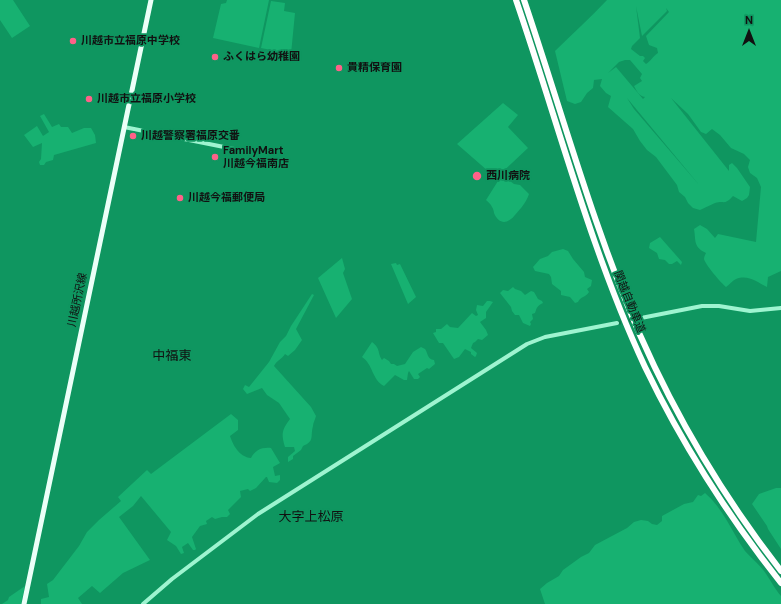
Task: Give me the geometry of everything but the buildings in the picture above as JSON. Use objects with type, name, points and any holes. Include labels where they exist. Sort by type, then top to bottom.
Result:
[{"type":"highway","name":"関越自動車道","points":[[516,0],[594,240],[616,298],[646,367],[672,419],[711,486],[733,519],[781,584]]},
{"type":"highway","name":"関越自動車道","points":[[524,0],[599,228],[640,335],[667,392],[693,440],[757,541],[781,571]]},
{"type":"main road","name":"川越所沢線","points":[[24,604],[151,0]]},
{"type":"street","points":[[124,128],[244,151]]},
{"type":"street","points":[[641,318],[702,306],[719,306],[750,311],[781,308]]},
{"type":"street","points":[[144,604],[172,579],[258,514],[527,344],[545,337],[617,323]]},
{"type":"green space","points":[[0,0],[13,0],[30,26],[12,38],[0,20]]},
{"type":"green space","points":[[227,0],[269,0],[259,48],[213,38],[221,4],[226,3]]},
{"type":"green space","points":[[607,0],[781,0],[781,271],[768,277],[767,287],[752,279],[744,277],[736,279],[726,287],[707,265],[704,259],[706,253],[697,246],[695,240],[694,229],[700,225],[707,229],[715,238],[718,234],[756,242],[761,187],[757,178],[750,173],[748,167],[750,160],[744,154],[731,148],[720,135],[712,129],[706,134],[701,132],[688,114],[671,98],[729,171],[729,165],[732,163],[750,187],[749,195],[742,201],[733,196],[726,202],[718,202],[700,210],[693,208],[685,197],[679,192],[677,185],[656,157],[647,150],[640,141],[633,129],[608,107],[611,96],[600,86],[602,79],[594,80],[593,88],[587,93],[581,102],[575,104],[567,101],[555,51]],"holes":[[[636,6],[642,36],[667,11],[666,8],[669,12],[646,36],[649,45],[657,48],[658,53],[646,64],[643,61],[645,58],[631,49],[640,38]],[[630,60],[642,74],[640,78],[642,81],[634,86],[639,94],[645,97],[643,99],[616,67],[608,73],[619,62]],[[627,98],[700,186],[634,109]]]},
{"type":"green space","points":[[271,1],[285,3],[284,11],[295,13],[291,54],[261,48]]},
{"type":"green space","points":[[503,103],[518,115],[508,127],[528,148],[496,178],[457,144]]},
{"type":"green space","points":[[44,114],[52,127],[59,124],[61,127],[68,127],[72,133],[84,128],[91,128],[95,135],[96,143],[54,155],[53,160],[46,162],[44,165],[40,165],[39,162],[41,159],[42,143],[33,147],[24,135],[37,126],[43,136],[49,132],[40,116]]},
{"type":"green space","points":[[503,176],[514,184],[520,185],[529,194],[523,205],[512,218],[504,222],[498,220],[492,206],[486,200]]},
{"type":"green space","points":[[660,237],[682,262],[681,265],[677,261],[669,264],[665,260],[659,259],[657,253],[649,248],[650,243]]},
{"type":"green space","points":[[563,249],[568,251],[584,272],[585,277],[592,280],[591,286],[587,289],[589,292],[575,303],[570,297],[561,295],[561,291],[552,284],[549,274],[535,271],[533,267],[540,259],[548,256],[552,252]]},
{"type":"green space","points":[[342,258],[345,269],[343,273],[352,299],[336,318],[318,278]]},
{"type":"green space","points":[[396,263],[397,265],[400,264],[416,297],[408,304],[391,264]]},
{"type":"green space","points":[[513,287],[525,295],[531,291],[534,292],[538,299],[543,303],[538,307],[535,313],[532,314],[533,319],[530,322],[530,326],[523,323],[519,315],[515,315],[511,307],[500,293],[503,290],[508,291]]},
{"type":"green space","points":[[312,294],[314,295],[296,329],[302,340],[295,350],[288,356],[285,354],[274,366],[311,407],[316,416],[313,424],[311,440],[293,456],[293,459],[288,462],[288,457],[295,451],[294,447],[285,447],[283,438],[285,426],[290,419],[279,403],[267,395],[262,388],[247,394],[243,389],[245,385],[249,387],[269,362],[280,342],[286,336]]},
{"type":"green space","points":[[487,301],[493,302],[486,312],[486,318],[480,322],[488,335],[482,340],[478,339],[473,343],[471,348],[477,353],[475,357],[471,354],[471,352],[465,349],[459,357],[454,359],[443,343],[439,343],[433,333],[436,332],[436,329],[441,329],[447,324],[450,327],[458,328],[472,313],[476,316],[478,315],[476,310],[477,305],[483,306]]},
{"type":"green space","points":[[372,342],[378,349],[382,360],[384,358],[391,364],[397,366],[405,364],[413,352],[421,347],[425,349],[429,357],[434,360],[435,364],[429,369],[427,368],[418,374],[420,377],[418,379],[414,379],[409,371],[407,380],[395,375],[384,386],[377,380],[366,360],[362,357]]},
{"type":"green space","points":[[231,414],[238,420],[238,430],[230,436],[235,447],[240,453],[251,458],[259,450],[271,448],[280,463],[273,467],[275,476],[280,475],[280,480],[277,483],[269,482],[266,477],[256,488],[250,491],[248,489],[240,491],[241,497],[228,510],[230,514],[227,517],[215,519],[212,517],[206,521],[207,524],[200,526],[192,537],[196,549],[193,550],[188,543],[182,547],[184,553],[181,554],[176,546],[167,540],[171,532],[141,496],[133,506],[119,517],[150,560],[123,573],[100,593],[92,586],[78,598],[82,604],[41,604],[41,599],[49,597],[47,584],[53,580],[79,546],[87,532],[121,501],[118,497],[147,470],[151,474]]},
{"type":"green space","points":[[776,488],[781,488],[781,549],[752,504],[759,494]]},
{"type":"green space","points":[[705,493],[722,513],[745,551],[766,574],[781,596],[781,604],[545,604],[540,589],[559,576],[563,570],[589,553],[595,545],[627,528],[634,522],[641,520],[657,525],[662,521],[662,516],[684,504],[693,502],[698,495],[701,496]]},
{"type":"green space","points":[[25,586],[21,604],[2,604],[8,600],[9,597]]},
{"type":"tunnel","points":[[617,323],[641,318]]},
{"type":"place","name":"川越市立福原中学校","points":[[73,41]]},
{"type":"place","name":"ふくはら幼稚園","points":[[215,57]]},
{"type":"place","name":"貴精保育園","points":[[339,68]]},
{"type":"place","name":"川越市立福原小学校","points":[[89,99]]},
{"type":"place","name":"川越警察署福原交番","points":[[133,136]]},
{"type":"place","name":"FamilyMart 川越今福南店","points":[[215,157]]},
{"type":"place","name":"西川病院","points":[[477,176]]},
{"type":"place","name":"川越今福郵便局","points":[[180,198]]},
{"type":"district","name":"中福東","points":[[172,357]]},
{"type":"district","name":"大字上松原","points":[[311,518]]}]
